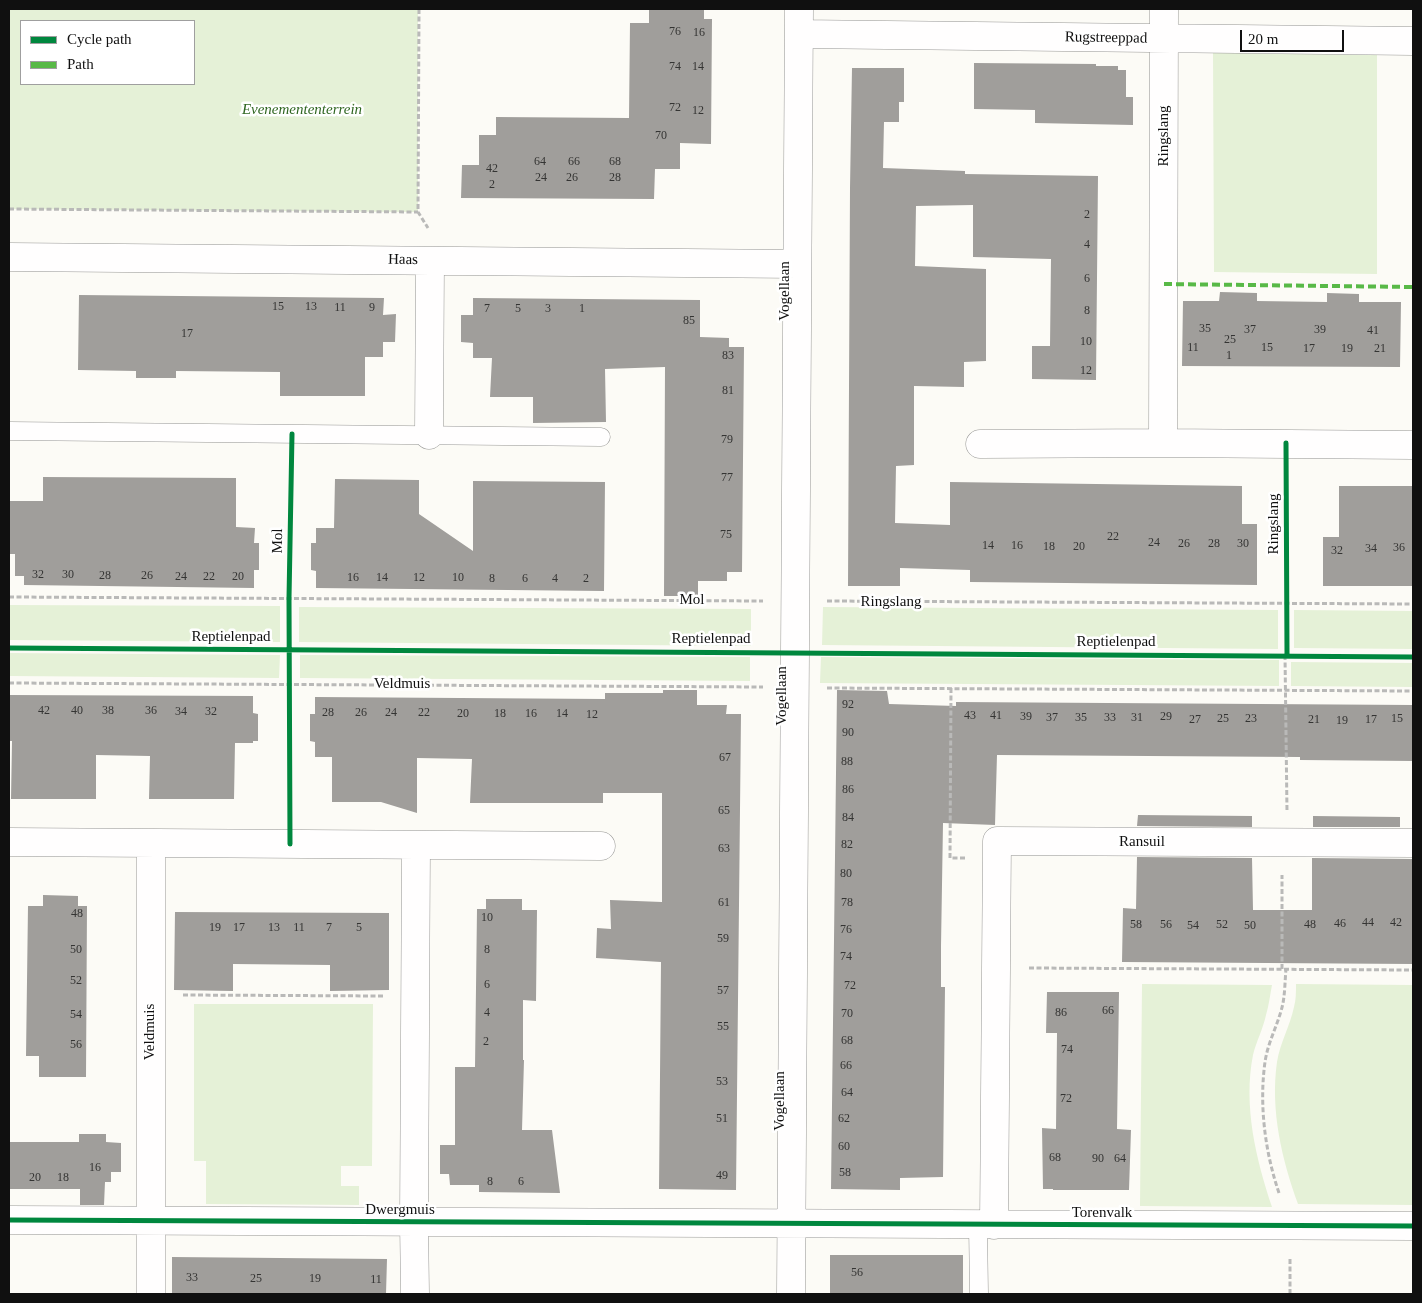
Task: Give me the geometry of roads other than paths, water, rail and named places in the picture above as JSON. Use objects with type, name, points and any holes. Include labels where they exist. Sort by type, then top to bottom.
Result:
[{"type":"street","name":"Ringslang","points":[[1163,444],[1164,9]]},
{"type":"street","name":"Rugstreeppad","points":[[799,22],[1164,39],[1413,42]]},
{"type":"street","name":"Vogellaan","points":[[791,1294],[799,22]]},
{"type":"street","name":"Haas","points":[[9,257],[798,264]]},
{"type":"street","points":[[429,435],[439,261]]},
{"type":"street","points":[[980,444],[1413,445]]},
{"type":"street","name":"Ransuil","points":[[986,1225],[995,968],[997,841],[1413,843]]},
{"type":"street","points":[[9,842],[600,846]]},
{"type":"street","name":"Veldmuis","points":[[150,843],[150,1294]]},
{"type":"street","points":[[416,845],[414,1222],[416,1294]]},
{"type":"street","name":"Dwergmuis","points":[[9,1220],[791,1224]]},
{"type":"street","name":"Torenvalk","points":[[791,1224],[1413,1226]]},
{"type":"lane","points":[[9,431],[601,437]]},
{"type":"lane","points":[[979,1294],[986,1225]]},
{"type":"park label","name":"Evenemententerrein","points":[[302,110]]}]
